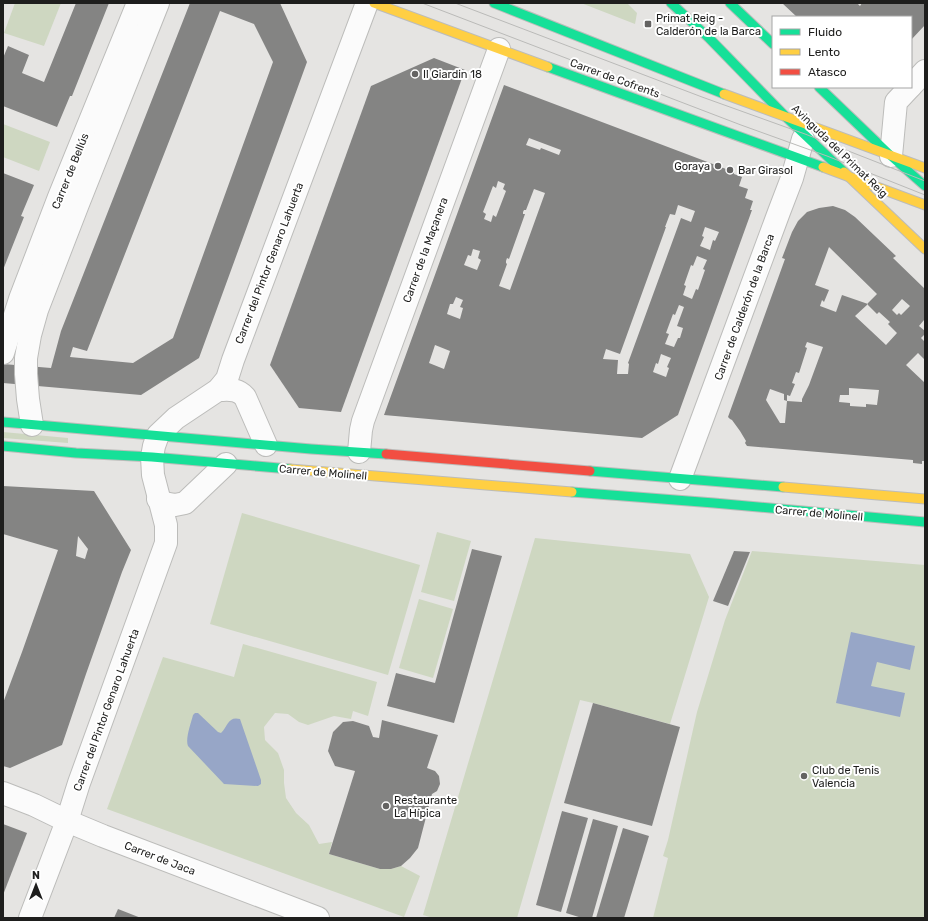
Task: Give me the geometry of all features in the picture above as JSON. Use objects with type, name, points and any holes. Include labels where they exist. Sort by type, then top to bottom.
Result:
[{"type":"street","name":"Carrer del Pintor Genaro Lahuerta","points":[[30,918],[67,821],[79,783],[166,543],[166,525],[153,476],[152,458],[158,435],[176,418],[218,390],[227,379],[367,3]]},
{"type":"street","name":"Carrer de Cofrents","points":[[374,3],[798,156],[925,205]]},
{"type":"street","points":[[494,3],[716,91],[925,168]]},
{"type":"street","name":"Avinguda del Primat Reig","points":[[671,3],[709,38],[786,117],[925,249]]},
{"type":"street","points":[[730,3],[772,43]]},
{"type":"street","name":"Carrer de Bellús","points":[[27,346],[20,351],[15,352],[10,348],[5,347],[20,299],[59,197],[151,5]]},
{"type":"street","name":"Carrer de Bellús","points":[[32,424],[28,399],[26,358],[27,346],[37,310],[78,204],[151,5]]},
{"type":"street","name":"Carrer de la Maçanera","points":[[359,452],[363,421],[498,49]]},
{"type":"street","points":[[912,86],[925,71]]},
{"type":"street","points":[[820,88],[891,156],[925,186]]},
{"type":"street","points":[[891,156],[896,102],[910,88]]},
{"type":"street","name":"Carrer de Calderón de la Barca","points":[[680,479],[779,212],[805,134]]},
{"type":"street","points":[[218,390],[236,390],[245,397],[266,445]]},
{"type":"street","name":"Carrer de Molinell","points":[[3,422],[359,452],[645,487],[680,479],[715,492],[925,522]]},
{"type":"street","name":"Carrer de Molinell","points":[[3,446],[226,464],[715,492],[925,499]]},
{"type":"street","points":[[158,499],[164,503],[175,505],[185,503],[226,464]]},
{"type":"street","name":"Carrer de Jaca","points":[[3,793],[34,805],[103,836],[318,918]]},
{"type":"green space","points":[[15,3],[61,3],[44,46],[4,33]]},
{"type":"green space","points":[[581,3],[627,3],[637,13],[635,24]]},
{"type":"green space","points":[[3,124],[50,142],[39,171],[3,157]]},
{"type":"green space","points":[[3,432],[68,438],[68,443],[3,438]]},
{"type":"green space","points":[[242,513],[420,565],[388,675],[210,624]]},
{"type":"green space","points":[[437,532],[471,541],[454,601],[421,592]]},
{"type":"green space","points":[[535,538],[690,554],[709,597],[670,724],[580,700],[517,918],[433,918],[423,915]]},
{"type":"green space","name":"Club de Tenis Valencia","points":[[752,551],[925,565],[925,918],[653,918],[668,858],[663,856],[697,712],[725,620]]},
{"type":"green space","points":[[419,599],[453,609],[433,678],[399,668]]},
{"type":"green space","points":[[243,644],[377,682],[368,716],[353,711],[351,719],[334,716],[308,725],[299,722],[288,714],[275,713],[264,727],[265,740],[278,753],[284,770],[286,798],[296,813],[309,825],[319,844],[332,842],[329,854],[380,869],[391,869],[401,866],[420,876],[404,917],[107,809],[163,657],[234,677]]},
{"type":"water","points":[[851,632],[915,646],[910,670],[877,662],[871,686],[905,693],[900,717],[836,703]]},
{"type":"water","points":[[198,713],[218,732],[221,733],[231,720],[236,718],[240,719],[261,780],[261,784],[258,786],[224,784],[188,746],[187,739],[193,715]]},
{"type":"building","points":[[76,3],[109,3],[72,96],[70,96],[57,127],[3,106],[3,58],[8,46],[29,55],[22,73],[44,82]]},
{"type":"building","points":[[190,3],[280,3],[307,62],[199,358],[141,395],[3,383],[3,364],[51,368],[61,331]],"holes":[[[220,11],[254,24],[273,62],[173,338],[133,363],[70,357],[73,347],[87,351]]]},
{"type":"building","points":[[782,3],[857,3],[860,6],[862,3],[925,3],[925,25],[912,39],[912,16],[796,16]]},
{"type":"building","points":[[434,58],[465,70],[341,412],[299,408],[270,365],[371,86]]},
{"type":"building","points":[[504,85],[734,172],[734,174],[742,177],[739,186],[748,189],[745,198],[753,201],[750,210],[752,210],[678,415],[642,438],[384,415]],"holes":[[[529,138],[561,150],[559,155],[541,148],[540,150],[526,145]],[[498,181],[505,184],[503,189],[506,191],[496,217],[493,215],[491,222],[484,219],[486,214],[483,212],[493,186],[496,188]],[[534,189],[545,193],[510,290],[499,286],[507,264],[507,258],[509,259],[525,214],[523,214],[524,210],[526,210]],[[678,205],[695,211],[691,222],[681,218],[628,363],[628,374],[617,374],[618,360],[603,359],[606,349],[620,354],[670,214],[675,215]],[[705,227],[719,232],[715,241],[713,240],[710,250],[700,246],[704,237],[702,236]],[[473,249],[480,251],[478,258],[481,260],[477,270],[464,265],[468,255],[471,256]],[[697,256],[707,260],[703,269],[705,270],[698,290],[696,289],[692,299],[683,295],[686,286],[684,285],[691,265],[693,266]],[[456,297],[463,300],[460,307],[463,308],[460,319],[447,314],[450,304],[453,304]],[[679,305],[684,307],[677,326],[683,328],[680,338],[678,338],[674,347],[665,344],[669,334],[666,333],[673,314],[675,315]],[[435,345],[450,351],[444,369],[429,363]],[[661,354],[671,358],[667,367],[669,368],[666,377],[653,372],[656,363],[658,364]]]},
{"type":"building","points":[[3,173],[34,185],[21,216],[24,217],[3,270]]},
{"type":"building","points":[[833,206],[845,210],[855,217],[896,256],[893,258],[925,289],[925,321],[924,320],[919,326],[925,331],[925,334],[921,338],[925,342],[925,360],[918,353],[906,365],[925,383],[925,461],[922,461],[922,464],[913,463],[913,460],[747,446],[745,443],[746,441],[740,431],[728,417],[785,259],[782,258],[792,232],[798,221],[807,212]],"holes":[[[829,247],[877,294],[867,304],[842,295],[836,312],[820,306],[822,300],[824,302],[829,290],[815,285]],[[902,299],[910,306],[901,315],[899,313],[897,315],[892,310]],[[867,304],[877,314],[879,312],[890,322],[888,324],[897,333],[886,345],[855,316]],[[807,342],[823,347],[802,402],[787,401],[787,395],[790,396],[795,384],[792,383],[796,372],[799,373],[807,348],[805,347]],[[849,388],[879,390],[877,405],[866,404],[866,407],[850,406],[850,403],[839,402],[840,395],[849,395]],[[770,389],[784,394],[784,400],[787,401],[785,423],[780,423],[766,400]]]},
{"type":"building","points":[[3,486],[94,491],[131,550],[62,745],[10,768],[3,766],[3,703],[58,550],[3,534]],"holes":[[[78,536],[88,549],[85,559],[76,556]]]},
{"type":"building","points":[[472,549],[502,556],[454,723],[387,706],[396,673],[435,683]]},
{"type":"building","points":[[734,551],[750,552],[728,606],[713,601]]},
{"type":"building","points":[[593,703],[680,727],[652,826],[564,803]]},
{"type":"building","points":[[382,720],[438,735],[427,768],[435,771],[439,776],[440,784],[437,791],[432,794],[418,848],[401,866],[391,869],[380,869],[329,854],[355,771],[335,766],[328,751],[333,732],[343,722],[353,721],[369,726],[373,737],[379,738]]},
{"type":"building","points":[[562,811],[588,818],[561,912],[536,905]]},
{"type":"building","points":[[593,819],[618,826],[592,918],[582,918],[566,913]]},
{"type":"building","points":[[3,824],[27,833],[3,895]]},
{"type":"building","points":[[623,828],[649,836],[624,918],[596,918]]},
{"type":"building","points":[[118,909],[141,918],[114,918]]},
{"type":"tram line","points":[[422,3],[741,125],[827,156],[925,195]]},
{"type":"tram line","points":[[455,3],[702,97],[805,134],[925,181]]},
{"type":"traffic: fast","points":[[494,3],[724,94]]},
{"type":"traffic: fast","points":[[671,3],[709,38],[786,117],[844,172]]},
{"type":"traffic: fast","points":[[730,3],[772,43]]},
{"type":"traffic: fast","points":[[548,67],[823,167]]},
{"type":"traffic: fast","points":[[820,88],[891,156],[925,186]]},
{"type":"traffic: fast","points":[[3,422],[311,449],[386,454]]},
{"type":"traffic: fast","points":[[3,446],[290,469]]},
{"type":"traffic: fast","points":[[590,471],[783,487]]},
{"type":"traffic: fast","points":[[572,492],[925,522]]},
{"type":"traffic: slow","points":[[374,3],[548,67]]},
{"type":"traffic: slow","points":[[724,94],[925,168]]},
{"type":"traffic: slow","points":[[823,167],[925,205]]},
{"type":"traffic: slow","points":[[844,172],[925,249]]},
{"type":"traffic: slow","points":[[290,469],[572,492]]},
{"type":"traffic: slow","points":[[783,487],[925,499]]},
{"type":"traffic: jam","points":[[386,454],[590,471]]},
{"type":"place","name":"Primat Reig - Calderón de la Barca","points":[[648,24]]},
{"type":"place","name":"Il Giardin 18","points":[[415,74]]},
{"type":"place","name":"Goraya","points":[[718,166]]},
{"type":"place","name":"Bar Girasol","points":[[730,170]]},
{"type":"place","name":"Club de Tenis Valencia","points":[[804,776]]},
{"type":"place","name":"Restaurante La Hípica","points":[[386,806]]}]
